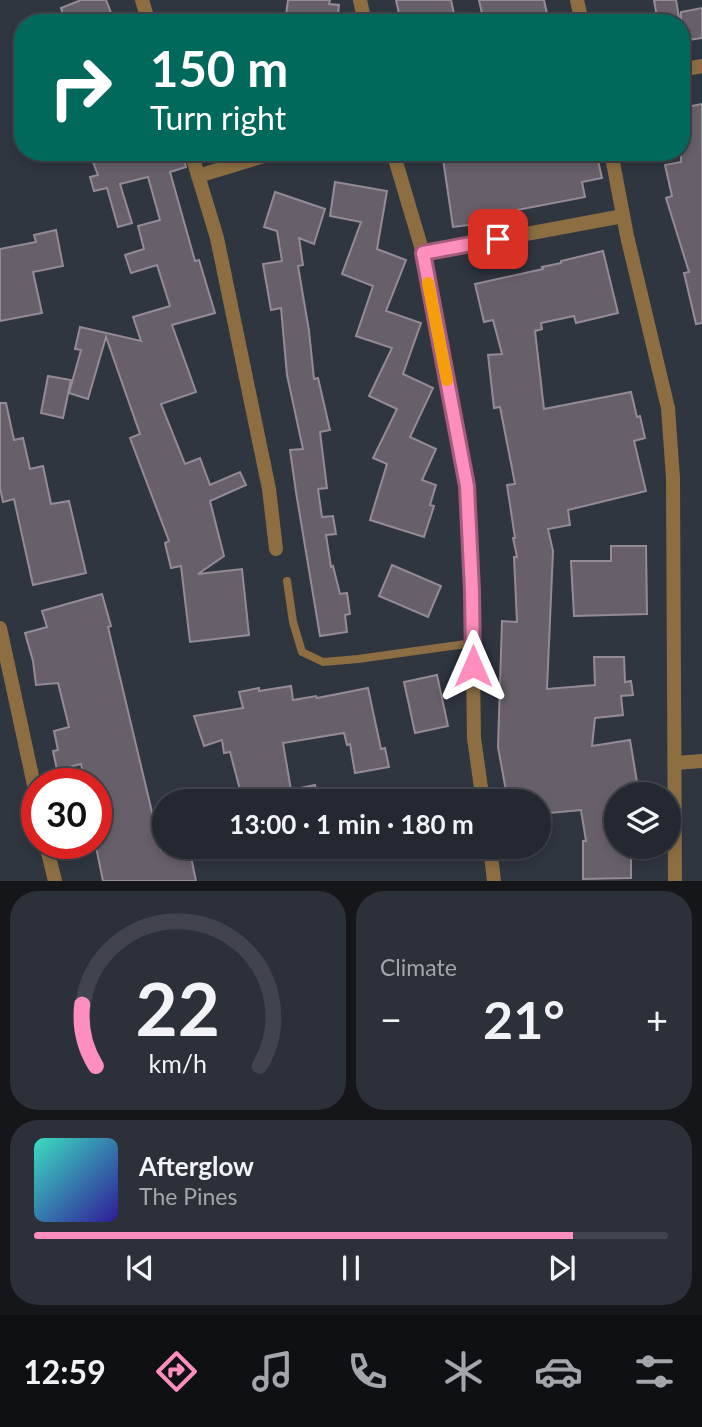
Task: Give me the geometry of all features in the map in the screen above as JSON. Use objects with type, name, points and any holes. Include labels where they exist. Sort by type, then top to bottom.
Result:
[{"type":"street","points":[[194,161],[220,251],[269,489],[276,550]]},
{"type":"street","points":[[198,176],[247,161]]},
{"type":"street","points":[[396,161],[423,253],[467,486],[474,738],[481,789]]},
{"type":"street","points":[[613,161],[668,408],[673,478],[676,881]]},
{"type":"street","points":[[423,253],[623,216]]},
{"type":"street","points":[[0,628],[30,768]]},
{"type":"street","points":[[676,763],[702,761]]},
{"type":"street","points":[[50,859],[55,881]]},
{"type":"street","points":[[491,859],[494,881]]},
{"type":"lane","points":[[287,582],[293,622],[302,652],[323,662],[473,643]]},
{"type":"building","points":[[81,0],[106,0],[111,14],[63,14],[61,8]]},
{"type":"building","points":[[288,0],[330,0],[329,4],[339,5],[338,14],[286,14]]},
{"type":"building","points":[[396,0],[451,0],[454,14],[399,14]]},
{"type":"building","points":[[479,0],[544,0],[547,14],[482,14]]},
{"type":"building","points":[[654,0],[676,0],[678,14],[656,14]]},
{"type":"building","points":[[702,8],[702,38],[690,40],[690,14],[681,12]]},
{"type":"building","points":[[702,104],[702,323],[696,324],[684,273],[689,272],[666,198],[672,196],[665,165],[690,161],[690,106]]},
{"type":"building","points":[[93,161],[184,161],[186,167],[170,172],[195,261],[199,260],[215,313],[172,325],[196,392],[161,404],[185,464],[200,458],[210,485],[240,472],[246,485],[210,501],[224,556],[198,574],[242,569],[249,635],[190,642],[181,566],[171,568],[165,543],[169,541],[130,438],[140,434],[106,337],[88,399],[69,393],[81,350],[75,349],[80,327],[141,341],[133,317],[170,306],[157,265],[131,273],[125,255],[144,249],[138,226],[160,220],[148,177],[120,184],[132,223],[118,227],[107,188],[94,191],[90,177],[98,175]]},
{"type":"building","points":[[443,161],[598,161],[602,178],[582,182],[585,197],[501,213],[502,221],[453,227]]},
{"type":"building","points":[[335,182],[387,191],[377,249],[406,260],[386,311],[421,323],[403,374],[433,388],[410,437],[436,449],[422,480],[436,485],[430,505],[434,506],[424,537],[370,520],[387,464],[373,458],[397,409],[369,396],[392,348],[356,336],[373,286],[342,274],[361,222],[330,216]]},
{"type":"building","points":[[275,192],[325,209],[314,244],[299,238],[303,265],[298,266],[314,379],[318,378],[330,430],[320,432],[327,488],[318,489],[322,517],[333,516],[336,534],[326,535],[331,567],[333,566],[340,594],[347,593],[350,614],[345,615],[347,632],[320,636],[290,450],[303,449],[287,375],[281,308],[271,310],[263,264],[282,261],[277,231],[264,227]]},
{"type":"building","points":[[56,230],[63,266],[33,272],[42,313],[0,321],[0,249],[36,242],[34,235]]},
{"type":"building","points":[[603,251],[618,313],[576,323],[574,316],[541,323],[542,329],[535,331],[544,409],[631,392],[645,438],[634,441],[646,491],[568,510],[570,525],[548,529],[553,551],[547,689],[595,685],[594,657],[624,657],[625,682],[631,681],[633,695],[621,696],[623,715],[595,718],[592,746],[630,740],[637,782],[604,782],[604,859],[631,859],[631,878],[583,879],[583,841],[586,841],[581,810],[551,813],[551,789],[506,789],[498,747],[502,621],[517,622],[514,557],[517,557],[507,485],[515,484],[500,407],[494,408],[488,355],[502,354],[493,320],[484,322],[475,284],[543,269],[542,267]]},
{"type":"building","points":[[48,376],[71,380],[63,418],[41,413]]},
{"type":"building","points":[[0,403],[6,403],[14,440],[23,438],[30,469],[43,466],[51,504],[69,501],[86,573],[33,585],[14,499],[3,502],[0,488]]},
{"type":"building","points":[[611,546],[646,546],[647,614],[574,616],[571,561],[611,561]]},
{"type":"building","points":[[392,565],[441,586],[428,617],[379,596]]},
{"type":"building","points":[[102,594],[152,812],[152,859],[191,859],[196,881],[103,881],[98,859],[112,859],[112,768],[82,768],[81,764],[57,768],[53,751],[58,750],[54,731],[69,727],[58,683],[36,685],[25,633],[47,627],[42,611]]},
{"type":"building","points":[[437,675],[448,726],[415,733],[404,682]]},
{"type":"building","points":[[291,686],[293,700],[368,688],[381,749],[385,748],[389,767],[355,773],[350,744],[347,745],[344,733],[283,743],[291,789],[240,789],[230,752],[224,753],[222,740],[204,746],[194,716],[243,708],[239,692],[259,688],[259,691]]},
{"type":"building","points":[[315,785],[316,789],[296,789]]},
{"type":"slow traffic","points":[[428,283],[447,380]]},
{"type":"route","points":[[473,666],[467,486],[423,253],[498,239]]}]
